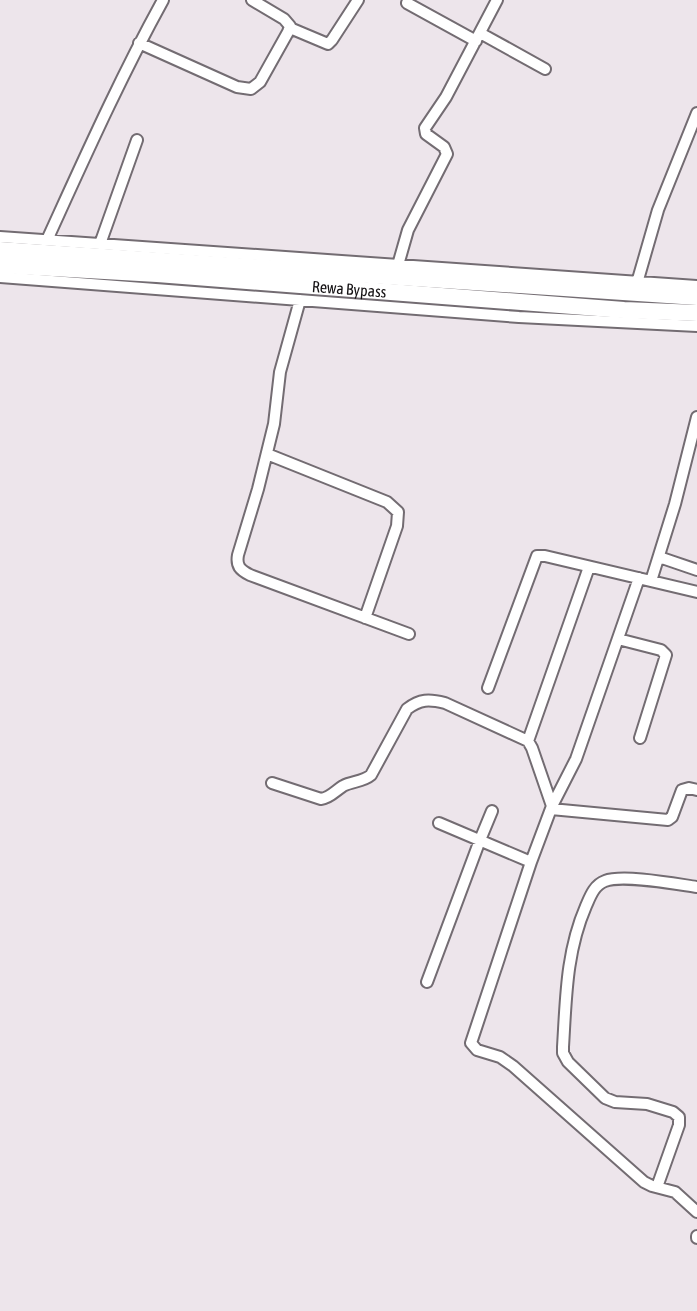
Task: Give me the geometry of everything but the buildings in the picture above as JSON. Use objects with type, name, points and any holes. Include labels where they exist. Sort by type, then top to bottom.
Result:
[{"type":"highway","name":"Rewa Bypass","points":[[0,250],[697,297]]},
{"type":"highway","name":"Rewa Bypass","points":[[0,265],[157,274],[601,309],[697,313]]},
{"type":"street","points":[[47,240],[101,121],[163,0]]},
{"type":"street","points":[[252,0],[284,19],[290,28],[327,44],[358,0]]},
{"type":"street","points":[[398,265],[408,230],[447,154],[444,147],[426,134],[425,128],[446,97],[497,0]]},
{"type":"street","points":[[407,3],[545,69]]},
{"type":"street","points":[[139,43],[237,87],[251,89],[260,82],[290,28]]},
{"type":"street","points":[[637,283],[658,210],[697,113]]},
{"type":"street","points":[[100,244],[137,140]]},
{"type":"street","points":[[0,237],[697,286]]},
{"type":"street","points":[[0,277],[519,317],[697,326]]},
{"type":"street","points":[[300,300],[280,372],[274,424],[267,454],[238,555],[239,568],[250,575],[409,634]]},
{"type":"street","points":[[651,581],[675,504],[697,417]]},
{"type":"street","points":[[267,454],[387,502],[398,512],[398,526],[365,618]]},
{"type":"street","points":[[488,688],[535,558],[541,555],[697,592]]},
{"type":"street","points":[[659,557],[697,570]]},
{"type":"street","points":[[528,741],[589,567]]},
{"type":"street","points":[[639,578],[576,759],[552,808],[531,861],[471,1040],[472,1046],[477,1050],[500,1057],[513,1066],[644,1182],[675,1192],[697,1212]]},
{"type":"street","points":[[618,639],[661,650],[666,656],[640,738]]},
{"type":"street","points":[[272,783],[321,800],[345,785],[368,778],[407,709],[424,699],[445,703],[528,741],[552,808]]},
{"type":"street","points":[[552,808],[668,820],[672,817],[682,790],[689,788],[697,790]]},
{"type":"street","points":[[427,982],[492,811]]},
{"type":"street","points":[[440,823],[531,861]]},
{"type":"street","points":[[657,1187],[679,1125],[679,1117],[673,1112],[647,1104],[610,1101],[568,1062],[563,1053],[567,975],[576,931],[597,885],[619,879],[697,887]]}]
